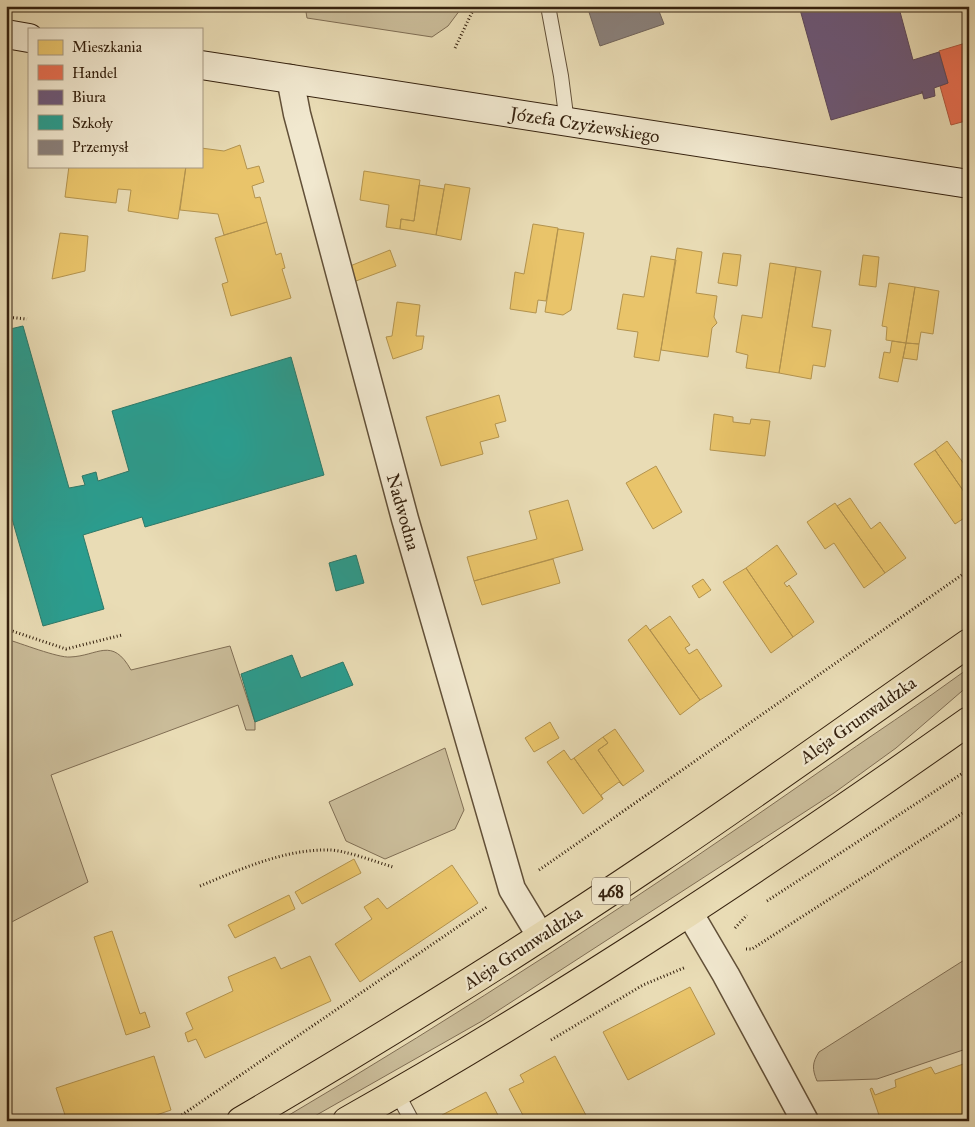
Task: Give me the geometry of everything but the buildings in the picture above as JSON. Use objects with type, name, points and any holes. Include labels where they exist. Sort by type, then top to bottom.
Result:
[{"type":"main road","name":"Aleja Grunwaldzka","points":[[241,1121],[373,1043],[541,937],[658,859],[969,643]]},
{"type":"main road","points":[[347,1121],[549,1001],[689,912],[816,828],[969,721]]},
{"type":"street","points":[[6,34],[28,38]]},
{"type":"street","name":"Józefa Czyżewskiego","points":[[202,65],[969,184]]},
{"type":"street","name":"Nadwodna","points":[[290,78],[297,114],[399,500],[512,889],[541,937]]},
{"type":"street","points":[[689,912],[805,1121]]},
{"type":"lane","points":[[548,6],[561,76],[566,123]]},
{"type":"lane","points":[[397,1093],[412,1121]]},
{"type":"path","points":[[455,48],[475,6]]},
{"type":"path","points":[[6,317],[27,319]]},
{"type":"path","points":[[173,1121],[512,889],[969,570]]},
{"type":"path","points":[[6,629],[66,649],[122,635]]},
{"type":"path","points":[[762,905],[969,769]]},
{"type":"path","points":[[546,1043],[643,985],[714,954],[752,949],[969,809]]},
{"type":"path","points":[[200,886],[270,860],[301,852],[331,850],[393,867]]},
{"type":"path","points":[[714,954],[746,916],[754,910]]},
{"type":"shaded area","points":[[305,6],[463,6],[448,26],[432,37],[307,18]]},
{"type":"shaded area","points":[[6,639],[64,657],[80,656],[104,650],[111,651],[117,653],[131,670],[230,646],[255,722],[255,730],[246,730],[238,705],[51,775],[88,882],[6,925]]},
{"type":"shaded area","points":[[969,668],[969,685],[896,748],[834,793],[482,1021],[306,1121],[279,1121],[417,1038],[620,908]]},
{"type":"shaded area","points":[[445,748],[464,810],[455,829],[385,859],[346,841],[329,802]]},
{"type":"shaded area","points":[[969,957],[969,1048],[877,1079],[817,1081],[814,1066],[819,1052]]}]
